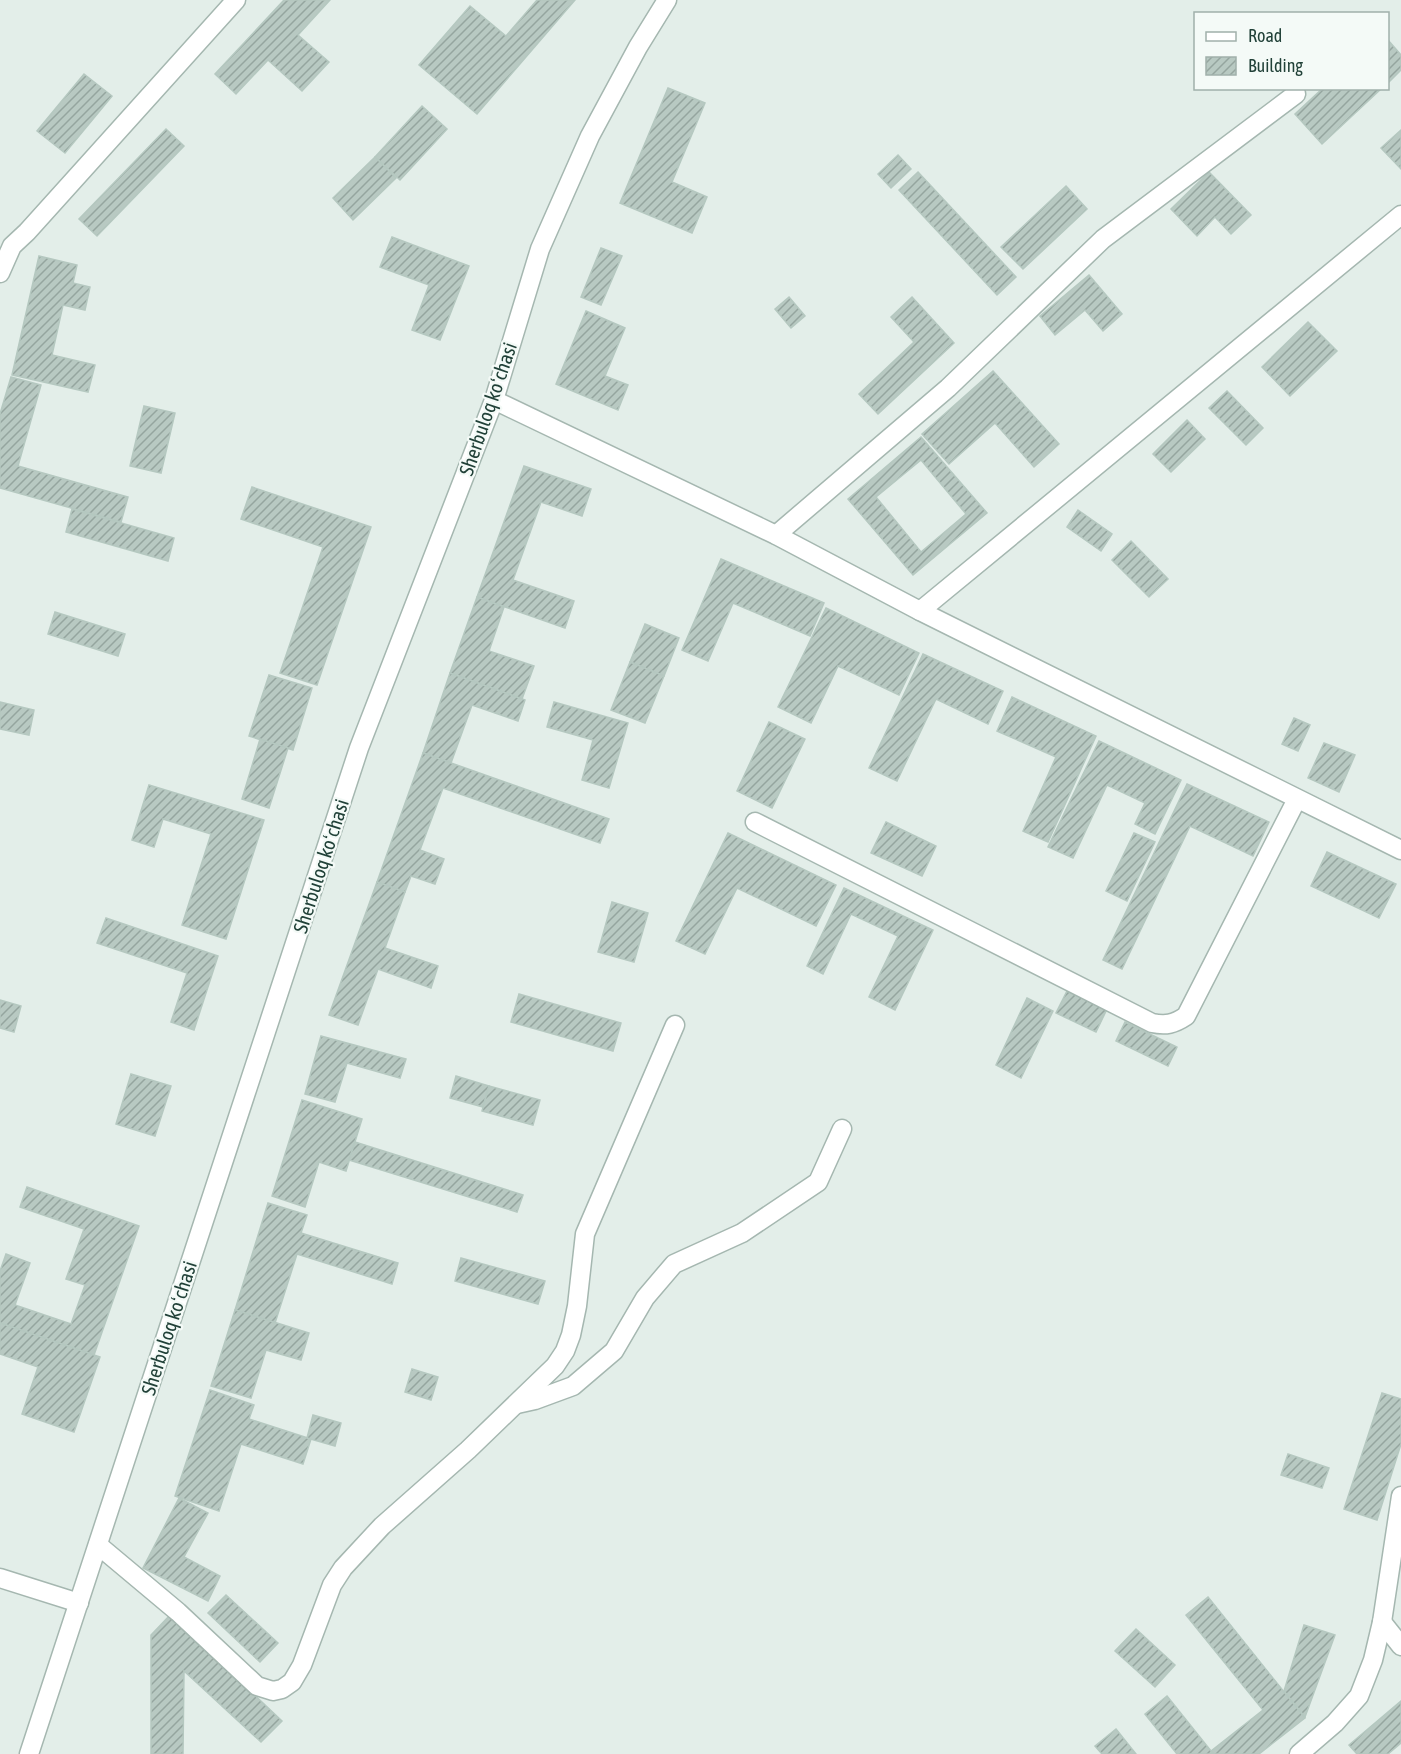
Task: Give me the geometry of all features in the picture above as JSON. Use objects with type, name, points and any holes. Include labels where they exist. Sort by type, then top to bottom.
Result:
[{"type":"street","points":[[0,273],[6,243],[27,232],[236,0]]},
{"type":"street","name":"Sherbuloq koʻchasi","points":[[29,1754],[359,748],[494,400],[540,249],[590,136],[638,47],[667,0]]},
{"type":"street","points":[[776,535],[948,388],[1103,238],[1296,94]]},
{"type":"street","points":[[920,611],[1401,215]]},
{"type":"street","points":[[494,400],[776,535],[920,611],[1401,850]]},
{"type":"street","points":[[755,822],[1152,1023],[1165,1025],[1176,1023],[1186,1016],[1297,799]]},
{"type":"street","points":[[98,1545],[178,1612],[257,1686],[267,1690],[282,1689],[292,1682],[302,1665],[332,1585],[343,1568],[382,1526],[516,1404],[555,1366],[566,1351],[577,1306],[585,1234],[675,1025]]},
{"type":"street","points":[[516,1404],[535,1400],[573,1386],[614,1351],[645,1298],[674,1264],[742,1233],[818,1182],[842,1130]]},
{"type":"street","points":[[1299,1754],[1335,1723],[1359,1696],[1382,1622],[1401,1496]]},
{"type":"street","points":[[0,1578],[79,1603]]},
{"type":"street","points":[[1382,1622],[1401,1646]]},
{"type":"building","points":[[284,0],[330,0],[298,35],[329,62],[302,91],[268,60],[236,94],[215,74]]},
{"type":"building","points":[[537,0],[575,0],[477,114],[419,65],[470,6],[506,36]]},
{"type":"building","points":[[1389,41],[1401,55],[1401,70],[1389,82]]},
{"type":"building","points":[[84,74],[112,96],[65,153],[37,131]]},
{"type":"building","points":[[668,88],[705,103],[672,182],[707,197],[692,233],[620,203]]},
{"type":"building","points":[[1321,90],[1380,90],[1322,144],[1295,114]]},
{"type":"building","points":[[422,106],[447,129],[400,180],[375,157]]},
{"type":"building","points":[[166,129],[184,146],[97,236],[79,219]]},
{"type":"building","points":[[1401,130],[1401,169],[1381,148]]},
{"type":"building","points":[[898,155],[911,169],[891,188],[878,174]]},
{"type":"building","points":[[375,157],[396,178],[353,220],[333,198]]},
{"type":"building","points":[[918,172],[1016,277],[997,295],[899,190]]},
{"type":"building","points":[[1209,172],[1251,215],[1231,234],[1215,217],[1197,236],[1171,209]]},
{"type":"building","points":[[1066,186],[1087,209],[1023,269],[1001,247]]},
{"type":"building","points":[[392,237],[469,266],[440,340],[412,330],[429,285],[380,267]]},
{"type":"building","points":[[601,248],[622,256],[601,305],[581,297]]},
{"type":"building","points":[[39,256],[77,265],[73,283],[90,287],[85,310],[63,305],[52,355],[95,365],[88,392],[12,375]]},
{"type":"building","points":[[1089,275],[1122,314],[1103,331],[1085,310],[1055,335],[1040,316]]},
{"type":"building","points":[[789,297],[805,316],[791,328],[775,309]]},
{"type":"building","points":[[912,297],[954,343],[878,414],[859,394],[914,342],[891,317]]},
{"type":"building","points":[[586,311],[625,328],[605,376],[628,385],[618,410],[556,384]]},
{"type":"building","points":[[1308,322],[1337,351],[1290,396],[1262,367]]},
{"type":"building","points":[[993,371],[1059,444],[1034,467],[995,423],[949,464],[922,434]]},
{"type":"building","points":[[11,377],[41,385],[18,466],[128,497],[121,522],[0,488],[0,414]]},
{"type":"building","points":[[1227,391],[1263,428],[1246,445],[1209,408]]},
{"type":"building","points":[[144,406],[175,413],[161,473],[130,466]]},
{"type":"building","points":[[1187,420],[1205,439],[1171,472],[1153,454]]},
{"type":"building","points":[[921,437],[987,513],[913,575],[848,499]],"holes":[[[921,460],[966,514],[921,552],[876,497]]]},
{"type":"building","points":[[524,466],[591,489],[582,516],[541,502],[513,580],[574,601],[565,628],[477,597]]},
{"type":"building","points":[[252,487],[371,527],[317,685],[280,673],[323,547],[241,519]]},
{"type":"building","points":[[72,509],[174,538],[168,561],[66,532]]},
{"type":"building","points":[[1078,510],[1112,534],[1101,551],[1067,527]]},
{"type":"building","points":[[1131,541],[1168,579],[1149,597],[1112,560]]},
{"type":"building","points":[[721,559],[824,603],[810,636],[733,603],[708,661],[682,650]]},
{"type":"building","points":[[477,597],[504,607],[489,651],[534,666],[522,699],[450,673]]},
{"type":"building","points":[[826,608],[919,653],[899,695],[838,666],[811,723],[778,707]]},
{"type":"building","points":[[55,612],[125,634],[118,656],[48,634]]},
{"type":"building","points":[[645,624],[679,638],[664,676],[630,662]]},
{"type":"building","points":[[923,654],[1003,691],[988,724],[936,699],[897,781],[869,768]]},
{"type":"building","points":[[630,662],[664,676],[645,723],[611,710]]},
{"type":"building","points":[[450,673],[525,700],[518,721],[472,705],[451,763],[423,753]]},
{"type":"building","points":[[269,675],[312,688],[293,750],[249,736]]},
{"type":"building","points":[[1012,697],[1096,736],[1048,842],[1023,831],[1056,757],[997,731]]},
{"type":"building","points":[[0,702],[34,710],[29,735],[0,729]]},
{"type":"building","points":[[554,702],[628,723],[609,788],[582,780],[593,740],[547,727]]},
{"type":"building","points":[[1294,718],[1310,725],[1298,751],[1282,744]]},
{"type":"building","points":[[769,722],[805,739],[772,808],[737,791]]},
{"type":"building","points":[[260,739],[288,748],[269,808],[242,799]]},
{"type":"building","points":[[1099,741],[1181,780],[1155,834],[1135,824],[1145,803],[1107,785],[1073,858],[1048,847]]},
{"type":"building","points":[[1324,743],[1355,755],[1339,792],[1308,778]]},
{"type":"building","points":[[423,753],[609,819],[600,843],[443,788],[420,850],[444,859],[435,884],[411,876],[405,892],[377,882]]},
{"type":"building","points":[[1187,784],[1269,822],[1253,856],[1190,826],[1122,969],[1103,960]]},
{"type":"building","points":[[149,785],[264,820],[226,939],[182,925],[211,834],[163,819],[154,847],[132,840]]},
{"type":"building","points":[[886,822],[936,846],[922,876],[871,853]]},
{"type":"building","points":[[728,833],[836,885],[816,926],[737,888],[705,954],[676,941]]},
{"type":"building","points":[[1134,833],[1155,842],[1127,901],[1106,891]]},
{"type":"building","points":[[1327,852],[1396,884],[1379,918],[1311,886]]},
{"type":"building","points":[[377,882],[405,892],[385,948],[438,966],[431,988],[378,969],[358,1025],[329,1015]]},
{"type":"building","points":[[844,888],[933,930],[895,1010],[869,997],[898,936],[851,914],[823,974],[807,966]]},
{"type":"building","points":[[612,902],[648,913],[634,962],[598,952]]},
{"type":"building","points":[[106,918],[218,956],[194,1030],[171,1022],[187,973],[97,943]]},
{"type":"building","points":[[1067,991],[1107,1009],[1096,1032],[1056,1013]]},
{"type":"building","points":[[519,994],[621,1023],[613,1051],[511,1022]]},
{"type":"building","points":[[1027,998],[1053,1011],[1021,1078],[996,1065]]},
{"type":"building","points":[[0,1000],[21,1006],[14,1032],[0,1028]]},
{"type":"building","points":[[1125,1022],[1177,1047],[1168,1066],[1116,1041]]},
{"type":"building","points":[[321,1036],[406,1059],[400,1078],[347,1063],[335,1102],[305,1094]]},
{"type":"building","points":[[131,1074],[171,1086],[155,1136],[116,1124]]},
{"type":"building","points":[[456,1076],[489,1086],[483,1107],[450,1098]]},
{"type":"building","points":[[489,1086],[540,1100],[533,1125],[482,1111]]},
{"type":"building","points":[[302,1100],[362,1119],[346,1171],[319,1162],[305,1207],[272,1196]]},
{"type":"building","points":[[355,1142],[523,1195],[517,1212],[349,1160]]},
{"type":"building","points":[[27,1187],[139,1226],[94,1355],[0,1323],[0,1271],[6,1254],[30,1263],[15,1305],[71,1324],[85,1285],[66,1279],[84,1229],[20,1207]]},
{"type":"building","points":[[268,1203],[307,1215],[301,1233],[398,1263],[392,1284],[297,1254],[275,1323],[235,1310]]},
{"type":"building","points":[[461,1258],[545,1281],[538,1304],[455,1281]]},
{"type":"building","points":[[235,1310],[309,1333],[301,1360],[266,1350],[251,1398],[211,1386]]},
{"type":"building","points":[[0,1323],[100,1357],[74,1432],[22,1414],[38,1367],[0,1354]]},
{"type":"building","points":[[412,1369],[438,1377],[431,1400],[405,1392]]},
{"type":"building","points":[[210,1390],[254,1405],[249,1419],[311,1439],[303,1464],[241,1444],[219,1511],[175,1496]]},
{"type":"building","points":[[1382,1393],[1401,1399],[1401,1444],[1377,1520],[1344,1509]]},
{"type":"building","points":[[313,1415],[341,1423],[335,1446],[307,1438]]},
{"type":"building","points":[[1288,1454],[1329,1468],[1322,1488],[1281,1475]]},
{"type":"building","points":[[179,1498],[208,1513],[184,1557],[220,1576],[208,1601],[143,1568]]},
{"type":"building","points":[[226,1595],[278,1643],[260,1662],[208,1613]]},
{"type":"building","points":[[1208,1597],[1305,1718],[1259,1754],[1214,1754],[1211,1751],[1263,1710],[1186,1615]]},
{"type":"building","points":[[170,1615],[282,1721],[261,1742],[184,1671],[183,1754],[151,1754],[151,1635]]},
{"type":"building","points":[[1304,1625],[1335,1635],[1305,1717],[1284,1691]]},
{"type":"building","points":[[1136,1629],[1175,1665],[1155,1687],[1115,1651]]},
{"type":"building","points":[[1167,1696],[1214,1754],[1177,1754],[1145,1714]]},
{"type":"building","points":[[1401,1701],[1401,1743],[1388,1754],[1357,1754],[1349,1745]]},
{"type":"building","points":[[1116,1729],[1136,1754],[1102,1754],[1095,1746]]}]
